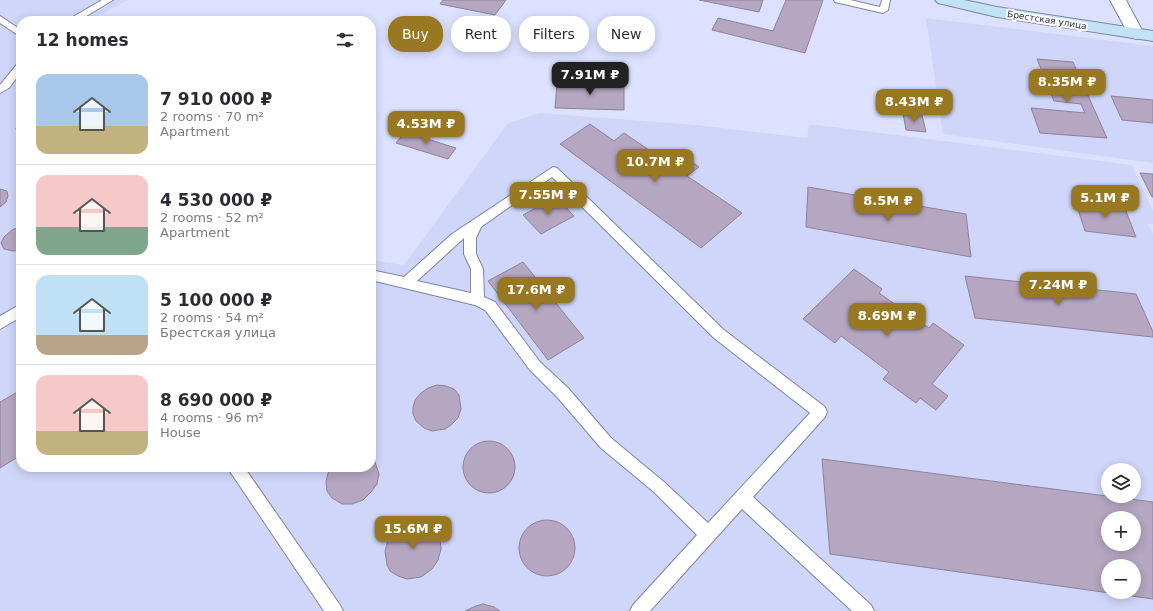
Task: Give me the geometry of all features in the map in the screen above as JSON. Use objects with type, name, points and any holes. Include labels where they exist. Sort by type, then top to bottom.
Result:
[{"type":"street","name":"Брестская улица","points":[[943,0],[997,12],[1153,36]]},
{"type":"street","points":[[1118,0],[1136,34]]},
{"type":"lane","points":[[80,16],[109,0]]},
{"type":"lane","points":[[838,0],[883,10],[886,0]]},
{"type":"lane","points":[[0,19],[16,30]]},
{"type":"lane","points":[[0,90],[16,79]]},
{"type":"lane","points":[[406,283],[456,238],[553,171],[719,334],[820,412],[640,611]]},
{"type":"lane","points":[[476,224],[470,238],[470,254],[477,268],[478,300]]},
{"type":"lane","points":[[376,276],[478,300],[490,306],[536,366],[563,392],[606,443],[649,478],[709,535]]},
{"type":"lane","points":[[0,323],[16,313]]},
{"type":"lane","points":[[238,472],[334,611]]},
{"type":"lane","points":[[742,498],[865,611]]},
{"type":"shaded area","points":[[0,0],[128,0],[98,16],[16,16],[16,472],[376,472],[376,261],[404,265],[508,123],[540,113],[696,125],[807,138],[809,124],[1132,165],[1153,211],[1153,224],[1148,224],[1153,234],[1153,611],[0,611]]},
{"type":"shaded area","points":[[926,18],[1153,46],[1153,163],[943,134]]},
{"type":"building","points":[[443,0],[506,0],[495,15],[440,4]]},
{"type":"building","points":[[699,0],[763,0],[759,12]]},
{"type":"building","points":[[786,0],[823,0],[805,53],[712,30],[718,18],[773,31]]},
{"type":"building","points":[[1037,59],[1073,62],[1107,138],[1040,133],[1031,108],[1085,113],[1081,104],[1054,101]]},
{"type":"building","points":[[557,83],[624,84],[624,110],[555,108]]},
{"type":"building","points":[[1111,96],[1153,100],[1153,123],[1122,120]]},
{"type":"building","points":[[903,113],[922,115],[926,132],[906,130]]},
{"type":"building","points":[[590,124],[614,141],[624,133],[671,165],[683,156],[699,167],[687,176],[742,213],[701,248],[560,144]]},
{"type":"building","points":[[405,132],[456,148],[448,159],[396,143]]},
{"type":"building","points":[[1140,173],[1153,174],[1153,197],[1152,197]]},
{"type":"building","points":[[808,187],[966,214],[971,257],[806,227]]},
{"type":"building","points":[[0,189],[7,191],[8,196],[6,202],[0,207]]},
{"type":"building","points":[[556,197],[574,216],[541,234],[523,215]]},
{"type":"building","points":[[1075,200],[1124,206],[1136,237],[1085,231]]},
{"type":"building","points":[[16,228],[16,251],[13,251],[4,249],[1,243],[4,237]]},
{"type":"building","points":[[523,262],[584,338],[548,360],[488,281]]},
{"type":"building","points":[[854,269],[882,289],[879,293],[929,328],[933,323],[964,345],[932,384],[948,396],[936,410],[920,398],[916,403],[883,379],[889,372],[841,336],[835,343],[803,319]]},
{"type":"building","points":[[965,276],[1136,294],[1153,332],[1153,337],[975,318]]},
{"type":"building","points":[[437,385],[454,389],[459,395],[461,409],[458,418],[451,425],[445,429],[432,431],[424,428],[416,421],[413,414],[413,408],[415,400],[421,393],[428,388]]},
{"type":"building","points":[[16,393],[16,458],[0,468],[0,402]]},
{"type":"building","points":[[489,441],[499,443],[507,449],[513,457],[515,467],[513,477],[507,485],[499,491],[489,493],[479,491],[471,485],[465,477],[463,467],[465,457],[471,449],[479,443]]},
{"type":"building","points":[[822,459],[1101,495],[1101,503],[1141,503],[1141,500],[1153,502],[1153,599],[1141,597],[1141,559],[1101,559],[1101,592],[830,554]]},
{"type":"building","points":[[376,465],[379,474],[377,484],[363,500],[352,504],[342,504],[332,498],[327,491],[326,482],[328,473],[376,472]]},
{"type":"building","points":[[541,520],[553,520],[563,524],[571,532],[575,542],[575,554],[571,564],[563,572],[553,576],[541,576],[531,572],[523,564],[519,554],[519,542],[523,532],[531,524]]},
{"type":"building","points":[[413,521],[424,522],[435,529],[440,538],[441,549],[438,560],[432,569],[421,577],[407,579],[390,571],[387,565],[385,551],[388,540],[394,531]]},
{"type":"building","points":[[483,604],[494,607],[500,611],[465,611],[476,606]]}]
